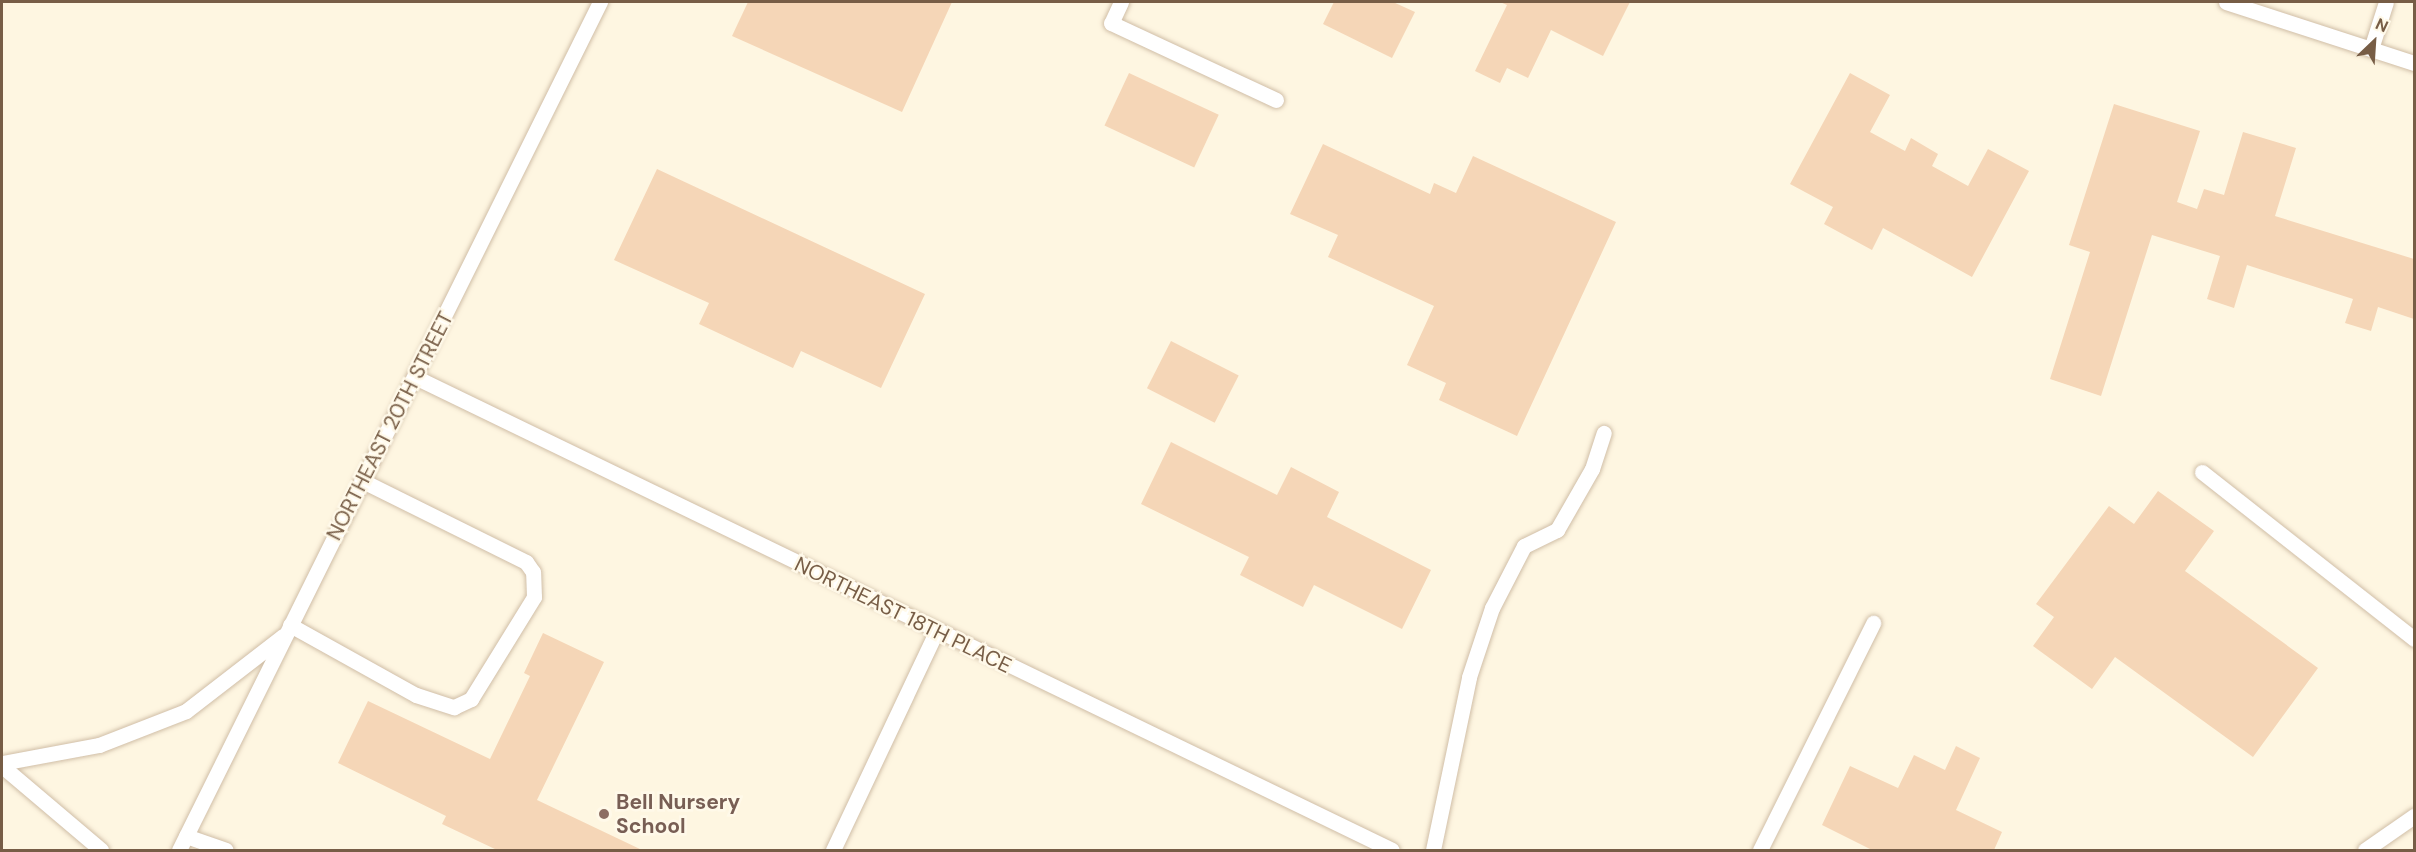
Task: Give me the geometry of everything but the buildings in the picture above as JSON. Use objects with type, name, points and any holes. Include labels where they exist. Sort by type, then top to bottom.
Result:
[{"type":"lane","name":"NORTHEAST 20TH STREET","points":[[179,850],[600,2]]},
{"type":"lane","points":[[1121,2],[1111,23],[1276,100]]},
{"type":"lane","points":[[2226,2],[2415,63]]},
{"type":"lane","points":[[2371,49],[2386,2]]},
{"type":"lane","name":"NORTHEAST 18TH PLACE","points":[[415,377],[936,632],[1392,850]]},
{"type":"lane","points":[[1433,850],[1469,677],[1492,608],[1524,546],[1557,530],[1592,469],[1604,433]]},
{"type":"lane","points":[[2202,472],[2415,639]]},
{"type":"lane","points":[[2,764],[99,745],[186,711],[288,630],[416,695],[454,707],[471,699],[534,597],[533,572],[526,562],[361,480]]},
{"type":"lane","points":[[1760,850],[1873,623]]},
{"type":"lane","points":[[833,850],[936,632]]},
{"type":"lane","points":[[2,764],[101,850]]},
{"type":"lane","points":[[2365,850],[2415,816]]},
{"type":"lane","points":[[186,836],[226,850]]},
{"type":"place","name":"Bell Nursery School","points":[[604,814]]}]
